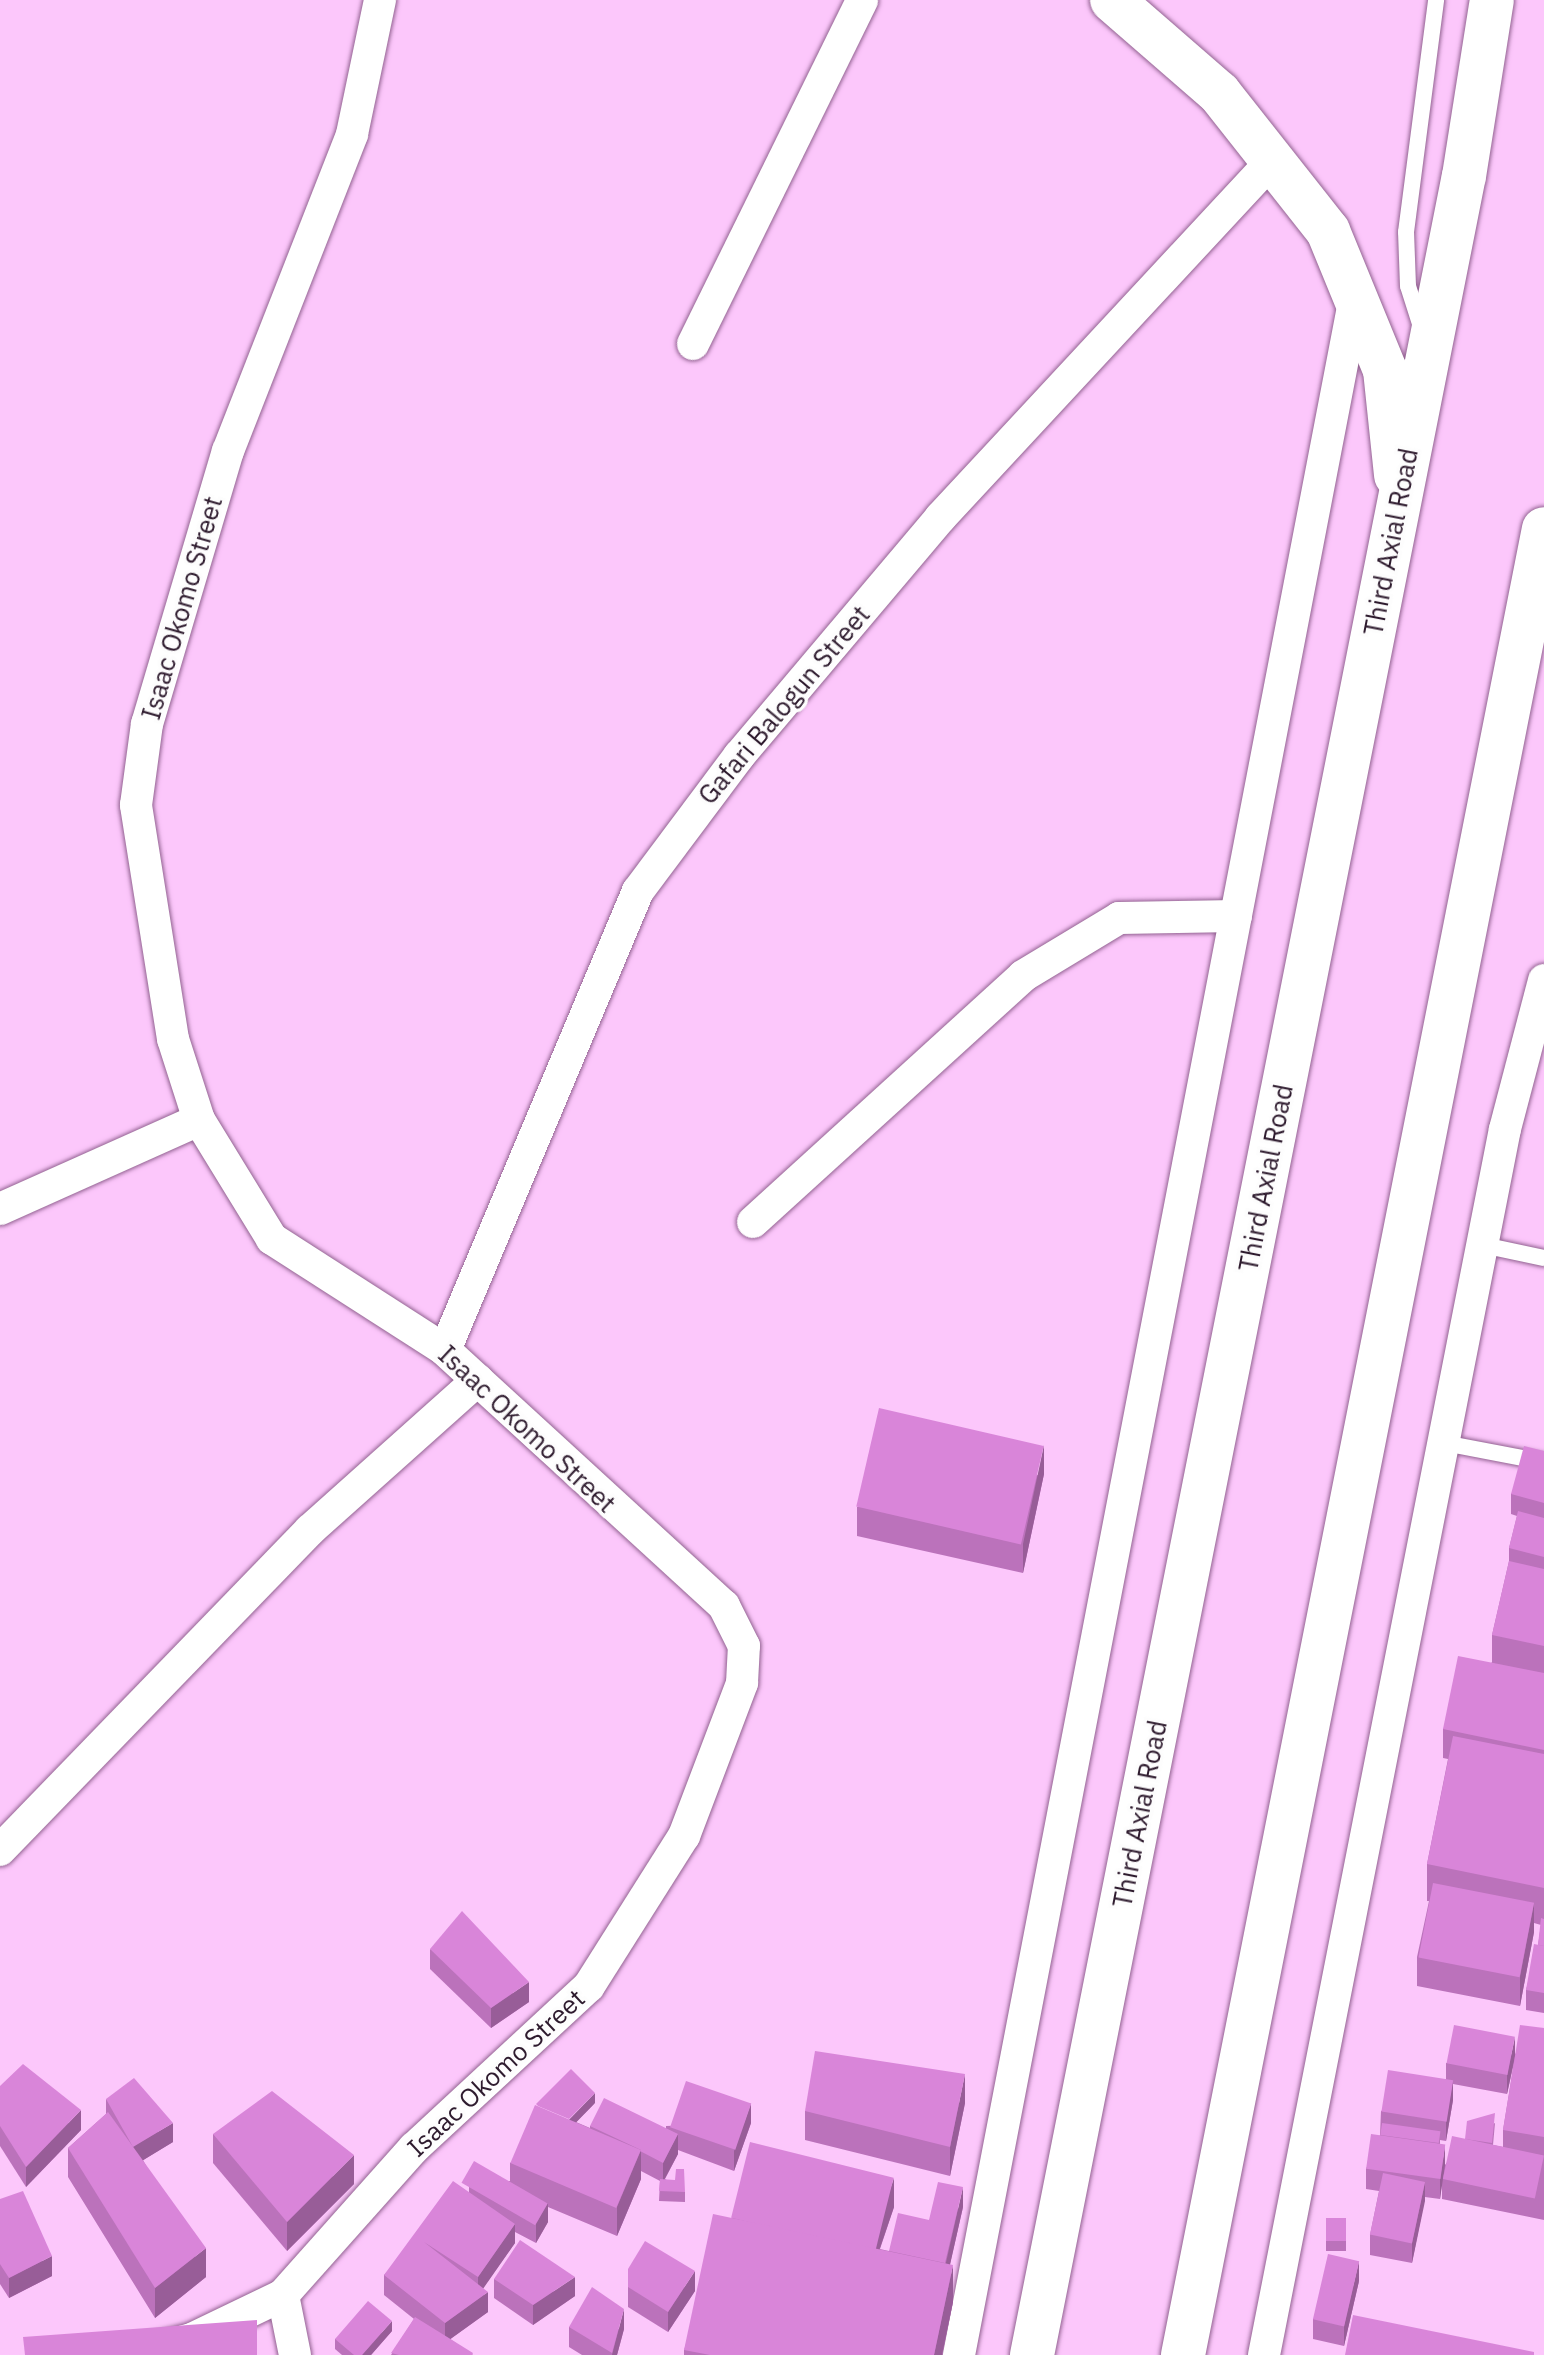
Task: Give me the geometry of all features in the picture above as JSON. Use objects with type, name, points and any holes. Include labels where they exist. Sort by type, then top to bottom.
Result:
[{"type":"main road","points":[[1112,0],[1219,93],[1274,158],[1328,231],[1385,370],[1396,426],[1396,514]]},
{"type":"main road","name":"Third Axial Road","points":[[1032,2355],[1429,350],[1492,0]]},
{"type":"main road","points":[[1183,2355],[1495,794],[1544,529]]},
{"type":"street","name":"Isaac Okomo Street","points":[[131,2355],[192,2339],[283,2295],[414,2148],[589,1986],[642,1913],[684,1836],[742,1683],[744,1646],[724,1606],[445,1350],[272,1239],[199,1120],[173,1039],[143,876],[136,805],[147,724],[228,451],[352,134],[380,0]]},
{"type":"street","points":[[693,344],[862,0]]},
{"type":"street","name":"Gafari Balogun Street","points":[[445,1350],[638,891],[739,756],[940,518],[1274,158]]},
{"type":"street","points":[[959,2355],[1355,296]]},
{"type":"street","points":[[753,1222],[1023,976],[1119,918],[1236,916]]},
{"type":"street","points":[[1264,2355],[1483,1245],[1533,1065],[1544,980]]},
{"type":"street","points":[[0,1209],[199,1120]]},
{"type":"street","points":[[0,1850],[310,1530],[478,1380]]},
{"type":"street","points":[[283,2295],[295,2355]]},
{"type":"lane","points":[[1429,350],[1408,286],[1406,232],[1436,0]]},
{"type":"lane","points":[[1483,1245],[1544,1258]]},
{"type":"lane","points":[[1444,1443],[1544,1462]]},
{"type":"building","points":[[879,1408],[1044,1446],[1021,1544],[856,1506]]},
{"type":"building","points":[[1524,1446],[1544,1451],[1544,1503],[1511,1494]]},
{"type":"building","points":[[1518,1511],[1544,1518],[1544,1557],[1509,1548]]},
{"type":"building","points":[[1509,1561],[1544,1569],[1544,1646],[1492,1635]]},
{"type":"building","points":[[1458,1656],[1544,1673],[1544,1750],[1443,1729]]},
{"type":"building","points":[[1453,1736],[1544,1754],[1544,1888],[1427,1864]]},
{"type":"building","points":[[1433,1883],[1534,1903],[1520,1977],[1418,1958]]},
{"type":"building","points":[[462,1911],[529,1982],[491,2008],[430,1949]]},
{"type":"building","points":[[1541,1918],[1544,1919],[1544,1946],[1538,1945]]},
{"type":"building","points":[[1534,1944],[1544,1946],[1544,1993],[1526,1990]]},
{"type":"building","points":[[1454,2025],[1515,2037],[1507,2075],[1447,2063]]},
{"type":"building","points":[[1520,2025],[1544,2028],[1544,2137],[1503,2130]]},
{"type":"building","points":[[815,2051],[965,2074],[950,2147],[805,2111]]},
{"type":"building","points":[[23,2064],[81,2110],[26,2167],[0,2126],[0,2086]]},
{"type":"building","points":[[571,2069],[595,2093],[569,2119],[536,2104]]},
{"type":"building","points":[[1388,2070],[1453,2080],[1447,2122],[1381,2111]]},
{"type":"building","points":[[134,2078],[173,2123],[133,2147],[106,2099]]},
{"type":"building","points":[[686,2081],[751,2103],[735,2150],[670,2127]]},
{"type":"building","points":[[272,2091],[354,2155],[287,2222],[213,2134]]},
{"type":"building","points":[[604,2098],[678,2134],[663,2163],[590,2126]]},
{"type":"building","points":[[535,2105],[641,2150],[616,2208],[510,2163]]},
{"type":"building","points":[[108,2112],[206,2248],[155,2288],[68,2148]]},
{"type":"building","points":[[1495,2113],[1492,2143],[1465,2139],[1467,2121]]},
{"type":"building","points":[[1382,2123],[1440,2131],[1439,2143],[1380,2135]]},
{"type":"building","points":[[1371,2134],[1445,2144],[1440,2179],[1366,2169]]},
{"type":"building","points":[[1452,2136],[1544,2156],[1535,2199],[1443,2179]]},
{"type":"building","points":[[750,2142],[894,2178],[875,2253],[731,2218]]},
{"type":"building","points":[[474,2161],[548,2204],[535,2225],[461,2183]]},
{"type":"building","points":[[676,2169],[684,2169],[685,2192],[659,2191],[660,2179],[675,2180]]},
{"type":"building","points":[[1383,2173],[1425,2182],[1412,2244],[1370,2235]]},
{"type":"building","points":[[453,2181],[515,2224],[478,2277],[424,2242],[488,2292],[445,2323],[384,2275]]},
{"type":"building","points":[[938,2182],[963,2187],[945,2263],[889,2251],[898,2213],[929,2220]]},
{"type":"building","points":[[23,2191],[52,2256],[9,2278],[0,2264],[0,2199]]},
{"type":"building","points":[[713,2214],[953,2265],[934,2355],[710,2355],[684,2350]]},
{"type":"building","points":[[1326,2218],[1346,2218],[1346,2241],[1326,2241]]},
{"type":"building","points":[[520,2240],[575,2277],[533,2305],[494,2279]]},
{"type":"building","points":[[645,2241],[695,2271],[668,2312],[628,2287],[628,2269]]},
{"type":"building","points":[[1328,2254],[1359,2261],[1344,2326],[1313,2319]]},
{"type":"building","points":[[592,2287],[624,2309],[612,2353],[569,2327]]},
{"type":"building","points":[[368,2301],[392,2321],[362,2355],[354,2355],[335,2339]]},
{"type":"building","points":[[1353,2315],[1534,2352],[1534,2355],[1345,2355]]},
{"type":"building","points":[[415,2317],[473,2353],[472,2355],[391,2353]]},
{"type":"building","points":[[257,2320],[257,2355],[25,2355],[23,2337]]}]
